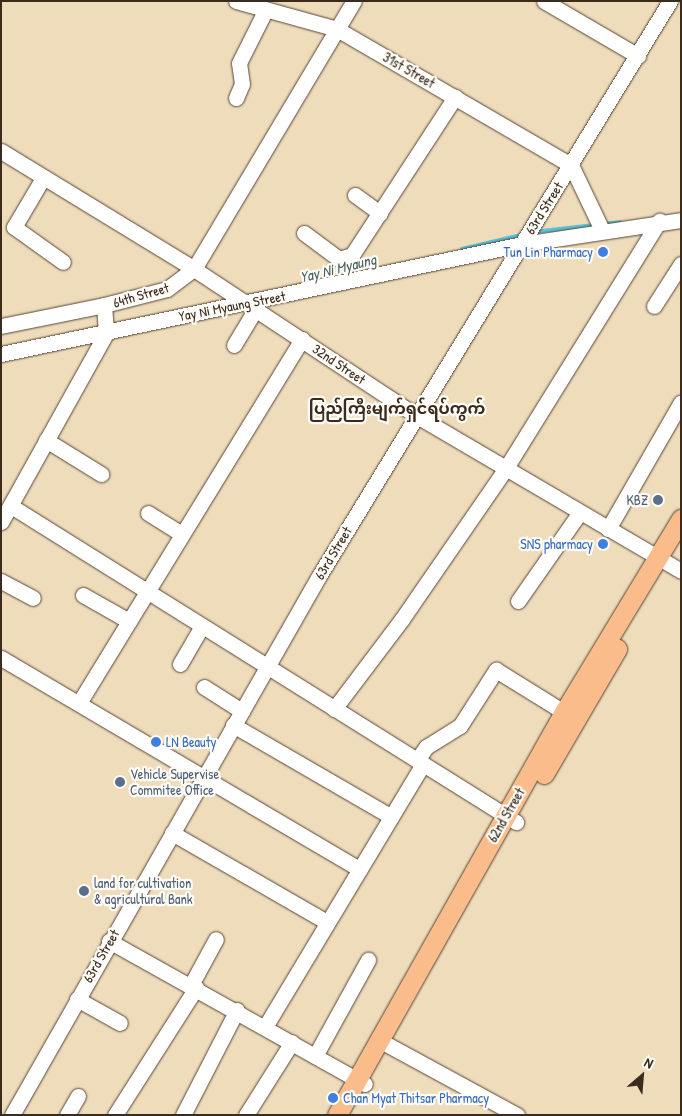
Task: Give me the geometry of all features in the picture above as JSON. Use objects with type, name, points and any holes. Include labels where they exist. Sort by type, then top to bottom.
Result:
[{"type":"main road","name":"62nd Street","points":[[336,1115],[388,1045],[511,818],[564,712],[669,564],[681,519]]},
{"type":"main road","name":"62nd Street","points":[[348,1115],[361,1082],[511,818],[669,564],[681,540]]},
{"type":"street","name":"31st Street","points":[[236,1],[337,29],[571,164]]},
{"type":"street","name":"64th Street","points":[[105,319],[167,289],[194,270],[354,1]]},
{"type":"street","points":[[544,1],[638,56]]},
{"type":"street","name":"63rd Street","points":[[12,1115],[266,668],[525,237],[638,56],[670,1]]},
{"type":"street","points":[[236,98],[242,84],[239,63],[266,9]]},
{"type":"street","points":[[304,233],[344,260],[358,248],[456,97]]},
{"type":"street","name":"32nd Street","points":[[1,151],[194,270],[417,416],[669,564]]},
{"type":"street","points":[[571,164],[601,224]]},
{"type":"street","points":[[43,178],[14,227],[63,262]]},
{"type":"street","points":[[355,195],[380,213]]},
{"type":"street","name":"Yay Ni Myaung Street","points":[[5,353],[105,319],[242,302],[525,237],[601,224],[681,220]]},
{"type":"street","points":[[334,709],[402,619],[506,468],[659,221]]},
{"type":"street","points":[[654,306],[681,264]]},
{"type":"street","points":[[234,345],[242,302]]},
{"type":"street","points":[[1,326],[105,319],[46,440],[1,522]]},
{"type":"street","points":[[79,703],[302,339]]},
{"type":"street","points":[[1,366],[5,353]]},
{"type":"street","points":[[608,529],[681,402]]},
{"type":"street","points":[[46,440],[101,474]]},
{"type":"street","points":[[10,506],[266,668],[511,818]]},
{"type":"street","points":[[518,601],[580,512]]},
{"type":"street","points":[[148,513],[182,534]]},
{"type":"street","points":[[1,581],[33,598]]},
{"type":"street","points":[[84,595],[128,621]]},
{"type":"street","points":[[180,664],[202,626]]},
{"type":"street","points":[[1,658],[203,779],[359,869]]},
{"type":"street","points":[[265,1027],[390,816],[420,762],[426,747],[460,726],[496,670],[564,712]]},
{"type":"street","points":[[204,687],[242,711]]},
{"type":"street","points":[[233,725],[390,816]]},
{"type":"street","points":[[172,833],[326,922]]},
{"type":"street","points":[[115,1115],[193,986],[216,939]]},
{"type":"street","points":[[110,941],[237,1010],[361,1082]]},
{"type":"street","points":[[316,1056],[368,960]]},
{"type":"street","points":[[77,999],[120,1023]]},
{"type":"street","points":[[183,1115],[237,1010]]},
{"type":"street","points":[[246,1115],[292,1042]]},
{"type":"street","points":[[388,1045],[517,1115]]},
{"type":"street","points":[[67,1115],[78,1096]]},
{"type":"waterway","name":"Yay Ni Myaung","points":[[602,224],[620,222]]},
{"type":"waterway","name":"Yay Ni Myaung","points":[[533,232],[595,225]]},
{"type":"waterway","name":"Yay Ni Myaung","points":[[462,249],[521,235]]},
{"type":"place","name":"Tun Lin Pharmacy","points":[[603,252]]},
{"type":"place","name":"KBZ","points":[[658,500]]},
{"type":"place","name":"SNS pharmacy","points":[[603,544]]},
{"type":"place","name":"LN Beauty","points":[[156,742]]},
{"type":"place","name":"Vehicle Supervise Commitee Office","points":[[120,782]]},
{"type":"place","name":"land for cultivation & agricultural Bank","points":[[84,891]]},
{"type":"place","name":"Chan Myat Thitsar Pharmacy","points":[[333,1098]]},
{"type":"district","name":"ပြည်ကြီးမျက်ရှင်ရပ်ကွက်","points":[[397,408]]}]
